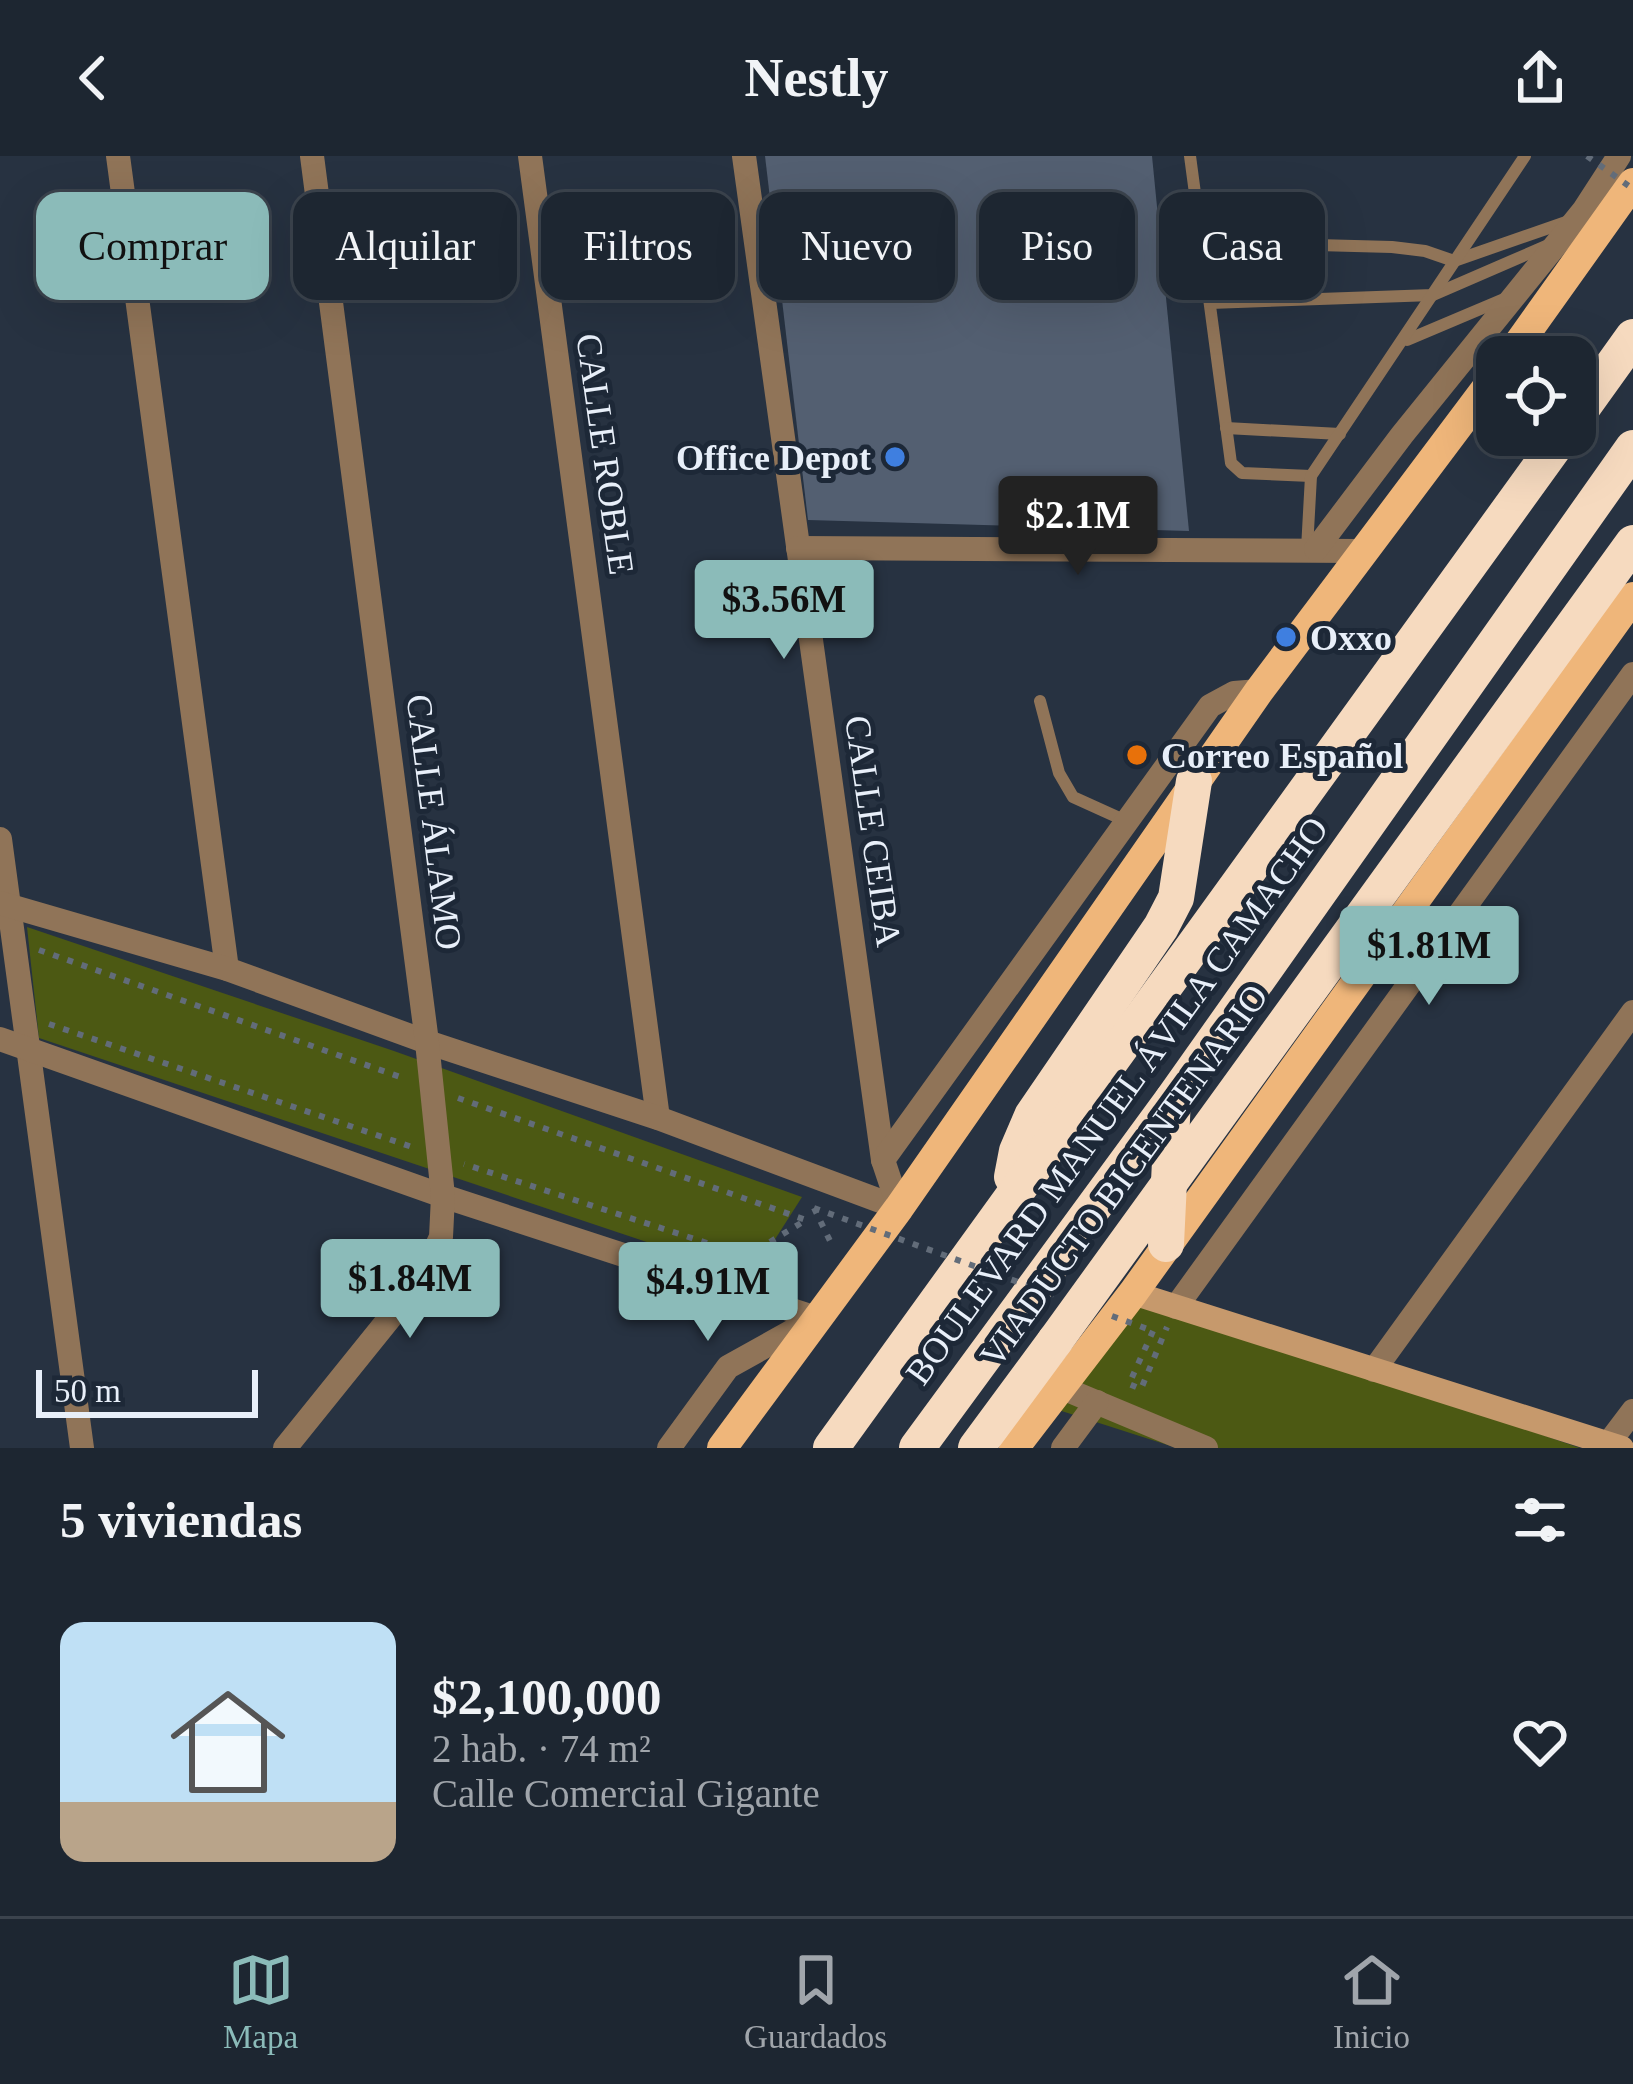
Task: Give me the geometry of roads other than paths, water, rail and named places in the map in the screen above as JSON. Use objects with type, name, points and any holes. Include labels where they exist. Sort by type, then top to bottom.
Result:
[{"type":"highway","points":[[1596,389],[1633,338]]},
{"type":"highway","name":"BOULEVARD MANUEL ÁVILA CAMACHO","points":[[917,1448],[1173,1099],[1633,448]]},
{"type":"highway","name":"BOULEVARD MANUEL ÁVILA CAMACHO","points":[[831,1448],[1548,456]]},
{"type":"highway","name":"VIADUCTO BICENTENARIO","points":[[976,1448],[1633,543]]},
{"type":"highway","points":[[1008,1198],[1017,1151],[1032,1116],[1176,898],[1194,782]]},
{"type":"highway","points":[[1166,1244],[1173,1099]]},
{"type":"main road","points":[[1524,336],[1633,186]]},
{"type":"main road","points":[[722,1448],[899,1208],[1360,551],[1476,404]]},
{"type":"main road","points":[[1025,1441],[1633,597]]},
{"type":"main road","points":[[1122,1304],[1176,1307],[1615,1446]]},
{"type":"street","points":[[118,156],[227,969]]},
{"type":"street","name":"CALLE ÁLAMO","points":[[285,1448],[422,1278],[441,1238],[442,1196],[427,1042],[312,156]]},
{"type":"street","name":"CALLE ROBLE","points":[[530,156],[658,1118]]},
{"type":"street","name":"CALLE CEIBA","points":[[744,156],[883,1160],[899,1208]]},
{"type":"street","points":[[1311,549],[1577,218],[1619,156]]},
{"type":"street","points":[[798,548],[1360,551]]},
{"type":"street","points":[[1176,1307],[1633,674]]},
{"type":"street","points":[[883,1160],[1210,706],[1234,693],[1259,691]]},
{"type":"street","points":[[0,839],[4,904],[82,1448]]},
{"type":"street","points":[[4,904],[227,969],[427,1042],[658,1118],[899,1208]]},
{"type":"street","points":[[1374,1370],[1633,1012]]},
{"type":"street","points":[[0,1039],[442,1196],[816,1318]]},
{"type":"street","points":[[669,1448],[728,1367],[816,1318]]},
{"type":"street","points":[[1060,1387],[1206,1448]]},
{"type":"street","points":[[1064,1448],[1097,1402]]},
{"type":"street","points":[[1615,1446],[1633,1411]]},
{"type":"lane","points":[[1190,156],[1195,192]]},
{"type":"lane","points":[[1311,549],[1311,476],[1525,156]]},
{"type":"lane","points":[[1325,245],[1426,251],[1454,261],[1577,218]]},
{"type":"lane","points":[[1210,303],[1432,296],[1558,241]]},
{"type":"lane","points":[[1403,342],[1516,293]]},
{"type":"lane","points":[[1210,300],[1231,464],[1242,473],[1311,476]]},
{"type":"lane","points":[[1226,428],[1340,434]]},
{"type":"lane","points":[[1040,701],[1059,772],[1073,797],[1127,822]]},
{"type":"place","name":"Office Depot","points":[[895,457]]},
{"type":"place","name":"Oxxo","points":[[1286,637]]},
{"type":"place","name":"Correo Español","points":[[1137,755]]}]
